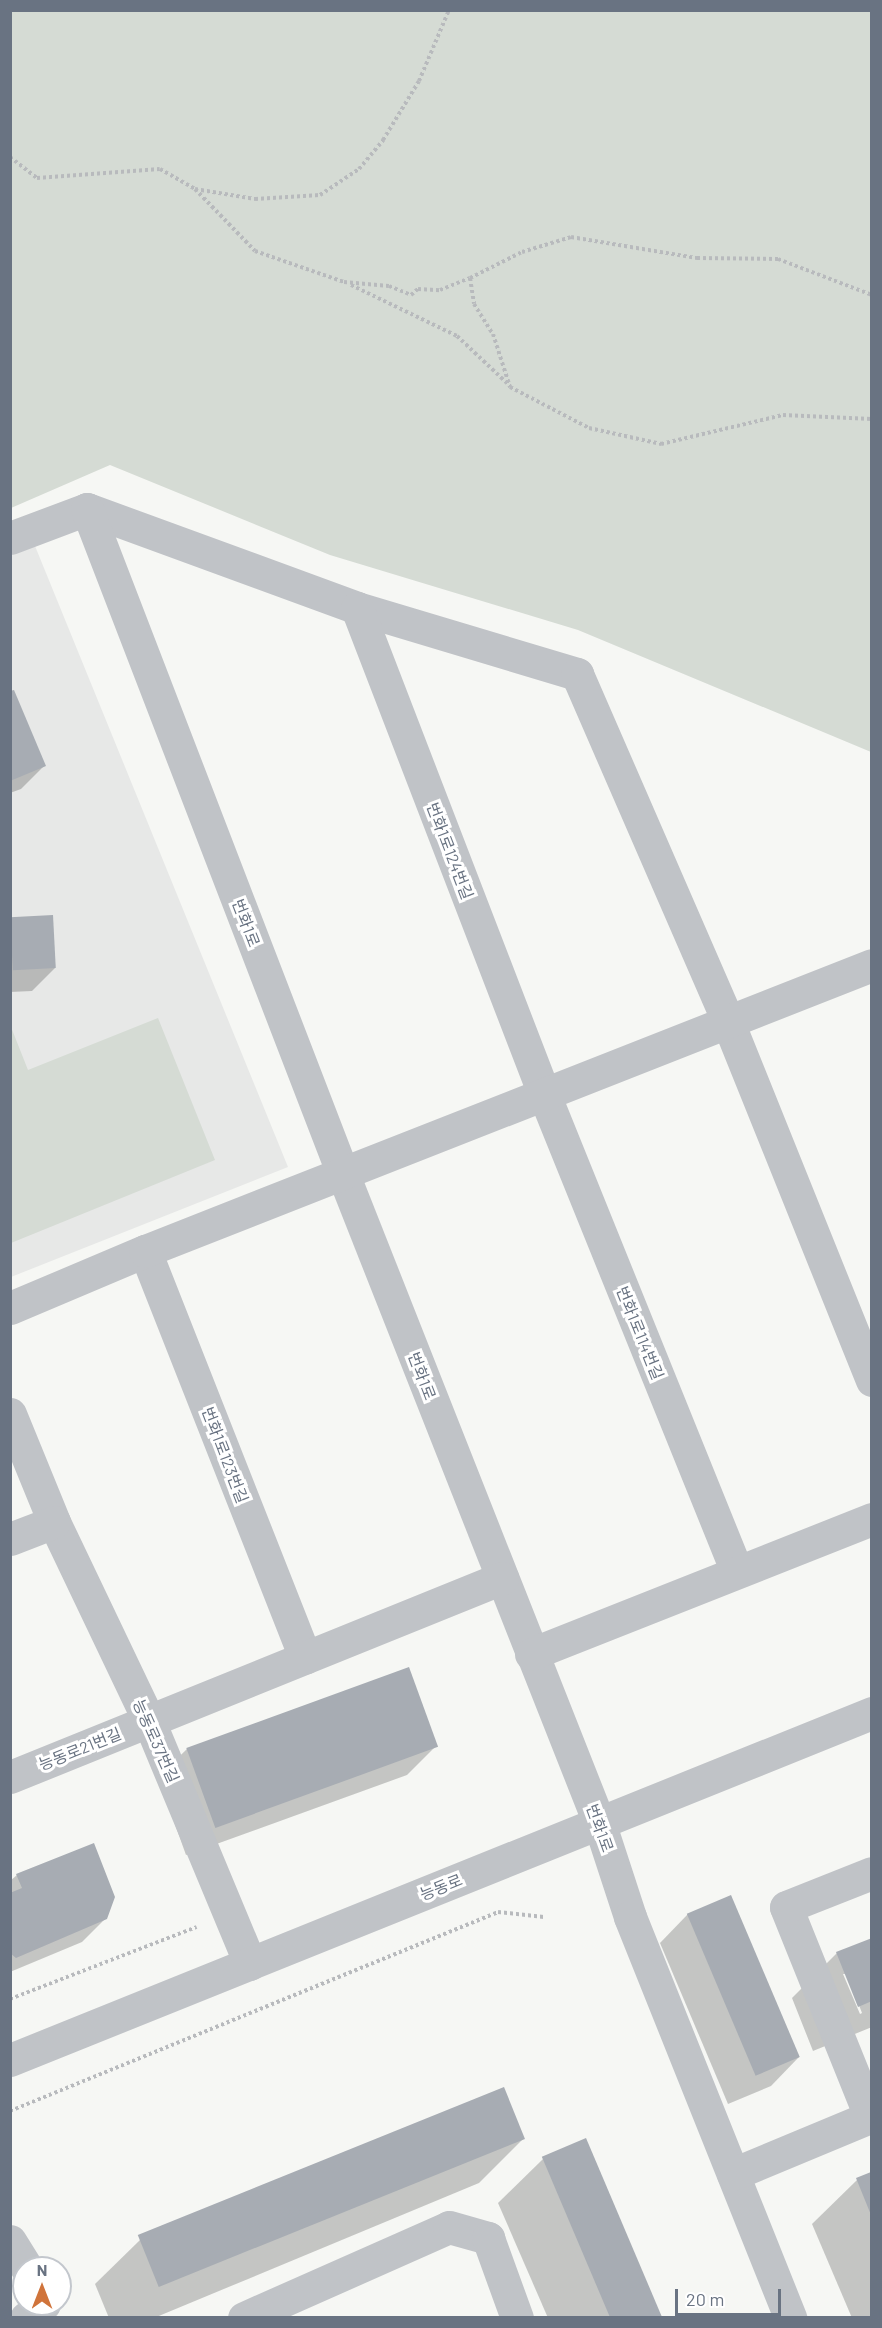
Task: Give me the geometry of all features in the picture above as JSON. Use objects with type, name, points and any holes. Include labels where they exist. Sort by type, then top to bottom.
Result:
[{"type":"street","points":[[10,538],[87,509],[357,608],[577,674],[728,1022],[872,1380]]},
{"type":"street","name":"번화1로","points":[[87,509],[343,1174],[600,1825],[630,1917],[790,2318]]},
{"type":"street","name":"번화1로124번길","points":[[357,608],[544,1094]]},
{"type":"street","points":[[10,1308],[145,1251],[872,965]]},
{"type":"street","name":"번화1로114번길","points":[[544,1094],[737,1572]]},
{"type":"street","name":"번화1로123번길","points":[[145,1251],[305,1658]]},
{"type":"street","name":"능동로37번길","points":[[10,1414],[54,1522],[149,1721],[250,1964]]},
{"type":"street","points":[[531,1654],[872,1519]]},
{"type":"street","points":[[10,1539],[54,1522]]},
{"type":"street","name":"능동로21번길","points":[[10,1777],[502,1578]]},
{"type":"street","name":"능동로","points":[[10,2060],[600,1825],[872,1713]]},
{"type":"street","points":[[733,2174],[871,2116],[786,1906],[872,1873]]},
{"type":"street","points":[[244,2318],[449,2227],[488,2238],[517,2318]]},
{"type":"street","points":[[10,2241],[19,2256]]},
{"type":"path","points":[[195,189],[255,199],[320,195],[360,169],[383,140],[418,81],[449,10]]},
{"type":"path","points":[[10,157],[37,178],[160,169],[195,189],[255,251],[344,282],[457,336],[510,387],[589,428],[661,444],[783,415],[872,419]]},
{"type":"path","points":[[344,282],[388,286],[411,295],[418,289],[440,290],[522,252],[571,237],[697,258],[778,259],[872,295]]},
{"type":"path","points":[[470,278],[474,304],[492,334],[510,387]]},
{"type":"path","points":[[10,2111],[498,1912],[544,1917]]},
{"type":"path","points":[[10,1999],[230,1915]]},
{"type":"shaded area","points":[[11,10],[871,11],[871,752],[578,630],[330,555],[110,465],[11,508]]},
{"type":"shaded area","points":[[35,546],[288,1167],[11,1277],[10,556]]},
{"type":"shaded area","points":[[158,1018],[215,1160],[11,1243],[11,1027],[28,1070]]},
{"type":"building","points":[[14,690],[46,766],[10,781],[10,691]]},
{"type":"building","points":[[53,915],[56,968],[13,970],[10,917]]},
{"type":"building","points":[[409,1667],[438,1747],[215,1828],[186,1748]]},
{"type":"building","points":[[94,1843],[115,1897],[107,1919],[16,1958],[10,1953],[10,1893],[22,1888],[16,1874]]},
{"type":"building","points":[[731,1895],[800,2057],[756,2076],[687,1914]]},
{"type":"building","points":[[872,1938],[872,2001],[858,2007],[836,1952]]},
{"type":"building","points":[[504,2087],[525,2139],[159,2287],[138,2235]]},
{"type":"building","points":[[586,2138],[662,2318],[610,2318],[542,2157]]},
{"type":"building","points":[[871,2172],[871,2215],[856,2178]]}]
